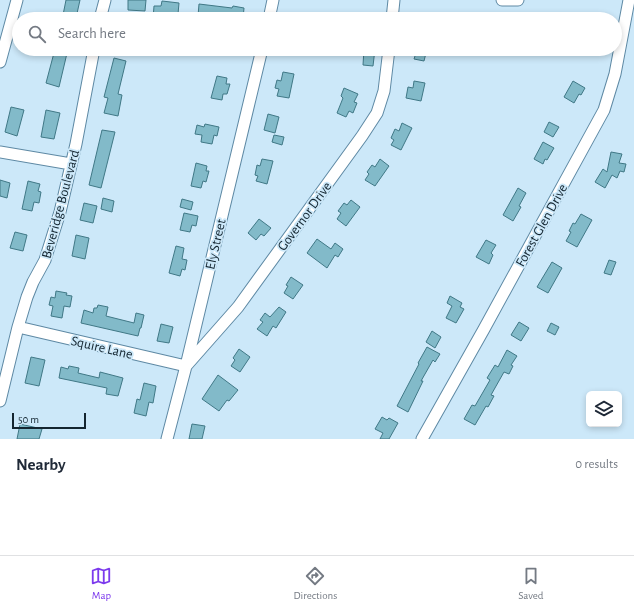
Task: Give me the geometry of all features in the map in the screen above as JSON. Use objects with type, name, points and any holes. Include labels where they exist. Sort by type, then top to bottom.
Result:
[{"type":"street","points":[[14,12],[17,0]]},
{"type":"street","points":[[102,12],[105,0]]},
{"type":"street","points":[[270,12],[273,0]]},
{"type":"street","points":[[393,12],[394,0]]},
{"type":"street","points":[[502,0],[518,0]]},
{"type":"street","name":"Forest Glen Drive","points":[[622,37],[629,0]]},
{"type":"street","points":[[0,62],[12,18]]},
{"type":"street","name":"Beveridge Boulevard","points":[[0,401],[27,297],[45,260],[52,241],[84,108],[93,56]]},
{"type":"street","name":"Ely Street","points":[[167,439],[260,56]]},
{"type":"street","name":"Governor Drive","points":[[186,366],[238,307],[377,113],[384,91],[388,56]]},
{"type":"street","name":"Forest Glen Drive","points":[[422,439],[604,110],[615,74],[618,56]]},
{"type":"street","points":[[0,152],[71,164]]},
{"type":"street","name":"Squire Lane","points":[[18,327],[186,366]]},
{"type":"building","points":[[66,0],[80,0],[77,12],[64,12]]},
{"type":"building","points":[[128,0],[146,0],[145,11],[128,10]]},
{"type":"building","points":[[162,1],[179,3],[178,12],[154,12],[154,6],[161,6]]},
{"type":"building","points":[[199,4],[244,8],[244,12],[198,12]]},
{"type":"building","points":[[53,56],[66,56],[59,87],[46,83]]},
{"type":"building","points":[[364,56],[374,56],[373,66],[363,65]]},
{"type":"building","points":[[415,56],[425,56],[424,61],[414,59]]},
{"type":"building","points":[[114,58],[126,61],[118,94],[122,95],[118,116],[104,113],[108,98],[104,97]]},
{"type":"building","points":[[283,72],[294,74],[289,98],[277,96],[279,89],[275,88],[277,80],[281,81]]},
{"type":"building","points":[[217,76],[227,78],[226,84],[230,84],[227,94],[223,94],[222,100],[211,98]]},
{"type":"building","points":[[414,81],[425,83],[421,101],[406,98],[408,87],[413,88]]},
{"type":"building","points":[[573,81],[585,88],[581,95],[579,94],[574,103],[564,97]]},
{"type":"building","points":[[344,88],[358,94],[354,102],[357,103],[353,113],[349,111],[346,117],[337,113],[343,98],[341,96]]},
{"type":"building","points":[[11,107],[24,110],[17,136],[5,132]]},
{"type":"building","points":[[46,110],[60,113],[54,139],[41,137]]},
{"type":"building","points":[[268,114],[279,117],[275,133],[264,130]]},
{"type":"building","points":[[549,122],[559,127],[553,137],[544,132]]},
{"type":"building","points":[[402,123],[412,128],[401,150],[391,145],[394,140],[391,138],[395,129],[399,131]]},
{"type":"building","points":[[205,124],[219,127],[217,136],[214,135],[212,144],[201,142],[202,135],[195,134],[197,125],[204,127]]},
{"type":"building","points":[[102,130],[115,132],[101,188],[89,185]]},
{"type":"building","points":[[274,135],[284,137],[282,145],[272,142]]},
{"type":"building","points":[[543,142],[554,148],[543,164],[534,159]]},
{"type":"building","points":[[611,152],[622,154],[619,163],[626,164],[624,172],[620,171],[617,178],[612,175],[605,188],[595,182],[603,169],[607,172]]},
{"type":"building","points":[[262,159],[273,161],[267,184],[256,181],[258,176],[255,175],[257,165],[260,166]]},
{"type":"building","points":[[380,159],[389,166],[375,186],[365,180],[369,174],[367,172],[372,165],[375,167]]},
{"type":"building","points":[[196,163],[207,166],[206,171],[209,171],[206,182],[203,181],[201,188],[191,186]]},
{"type":"building","points":[[0,180],[10,183],[7,198],[0,196]]},
{"type":"building","points":[[28,181],[40,184],[38,191],[41,192],[39,203],[34,202],[32,211],[22,209]]},
{"type":"building","points":[[518,188],[526,193],[519,206],[521,207],[513,221],[503,215]]},
{"type":"building","points":[[103,198],[114,201],[112,212],[101,209]]},
{"type":"building","points":[[182,199],[193,202],[191,210],[180,207]]},
{"type":"building","points":[[351,200],[360,207],[346,226],[337,219],[341,213],[338,211],[344,203],[347,205]]},
{"type":"building","points":[[84,203],[97,206],[93,223],[80,220]]},
{"type":"building","points":[[184,213],[198,216],[196,226],[192,225],[190,232],[180,230]]},
{"type":"building","points":[[581,214],[592,220],[577,247],[566,241],[571,232],[569,231],[573,223],[575,224]]},
{"type":"building","points":[[259,219],[271,228],[264,236],[261,234],[256,240],[248,233]]},
{"type":"building","points":[[15,232],[27,235],[23,251],[10,248]]},
{"type":"building","points":[[76,235],[89,238],[85,259],[72,256]]},
{"type":"building","points":[[317,239],[331,249],[335,243],[343,249],[338,257],[335,255],[327,268],[307,253]]},
{"type":"building","points":[[486,240],[496,245],[491,253],[493,255],[489,264],[476,257]]},
{"type":"building","points":[[176,246],[184,248],[182,259],[187,260],[185,270],[182,269],[180,276],[169,273]]},
{"type":"building","points":[[609,260],[616,262],[611,275],[604,273]]},
{"type":"building","points":[[552,262],[562,268],[548,293],[537,287]]},
{"type":"building","points":[[291,277],[303,285],[293,299],[284,293],[288,286],[286,285]]},
{"type":"building","points":[[56,291],[67,293],[66,295],[72,296],[70,307],[64,306],[62,318],[51,316],[53,306],[49,305],[51,297],[55,298]]},
{"type":"building","points":[[450,296],[462,303],[460,307],[464,309],[456,323],[446,318],[452,306],[447,303]]},
{"type":"building","points":[[98,305],[108,307],[106,316],[134,323],[136,313],[144,315],[138,336],[81,323],[84,310],[93,313],[94,308],[97,308]]},
{"type":"building","points":[[279,307],[286,312],[276,328],[273,326],[267,336],[257,329],[263,322],[260,320],[265,313],[270,317]]},
{"type":"building","points":[[519,322],[529,328],[521,341],[511,335]]},
{"type":"building","points":[[551,323],[559,327],[555,335],[547,331]]},
{"type":"building","points":[[161,324],[173,327],[169,343],[157,341]]},
{"type":"building","points":[[432,331],[441,337],[435,348],[426,342]]},
{"type":"building","points":[[427,347],[440,354],[435,362],[433,360],[421,381],[423,381],[408,412],[397,406]]},
{"type":"building","points":[[239,349],[250,357],[240,372],[231,366],[235,360],[233,358]]},
{"type":"building","points":[[507,350],[517,356],[511,365],[513,366],[509,374],[504,372],[491,395],[494,396],[488,407],[486,406],[475,425],[464,419],[472,405],[475,406],[490,380],[487,378],[495,365],[498,367]]},
{"type":"building","points":[[31,357],[45,360],[39,386],[25,383]]},
{"type":"building","points":[[69,366],[79,368],[78,373],[99,378],[100,372],[123,378],[118,396],[106,394],[107,388],[59,378],[61,367],[68,369]]},
{"type":"building","points":[[218,375],[238,390],[229,401],[227,400],[219,411],[202,399]]},
{"type":"building","points":[[144,383],[156,386],[153,403],[149,402],[146,416],[134,413],[137,399],[140,400]]},
{"type":"building","points":[[382,417],[387,420],[389,418],[398,423],[389,439],[380,439],[383,433],[375,429]]},
{"type":"building","points":[[20,424],[42,429],[39,439],[17,439]]},
{"type":"building","points":[[192,424],[205,426],[202,439],[189,439]]}]
